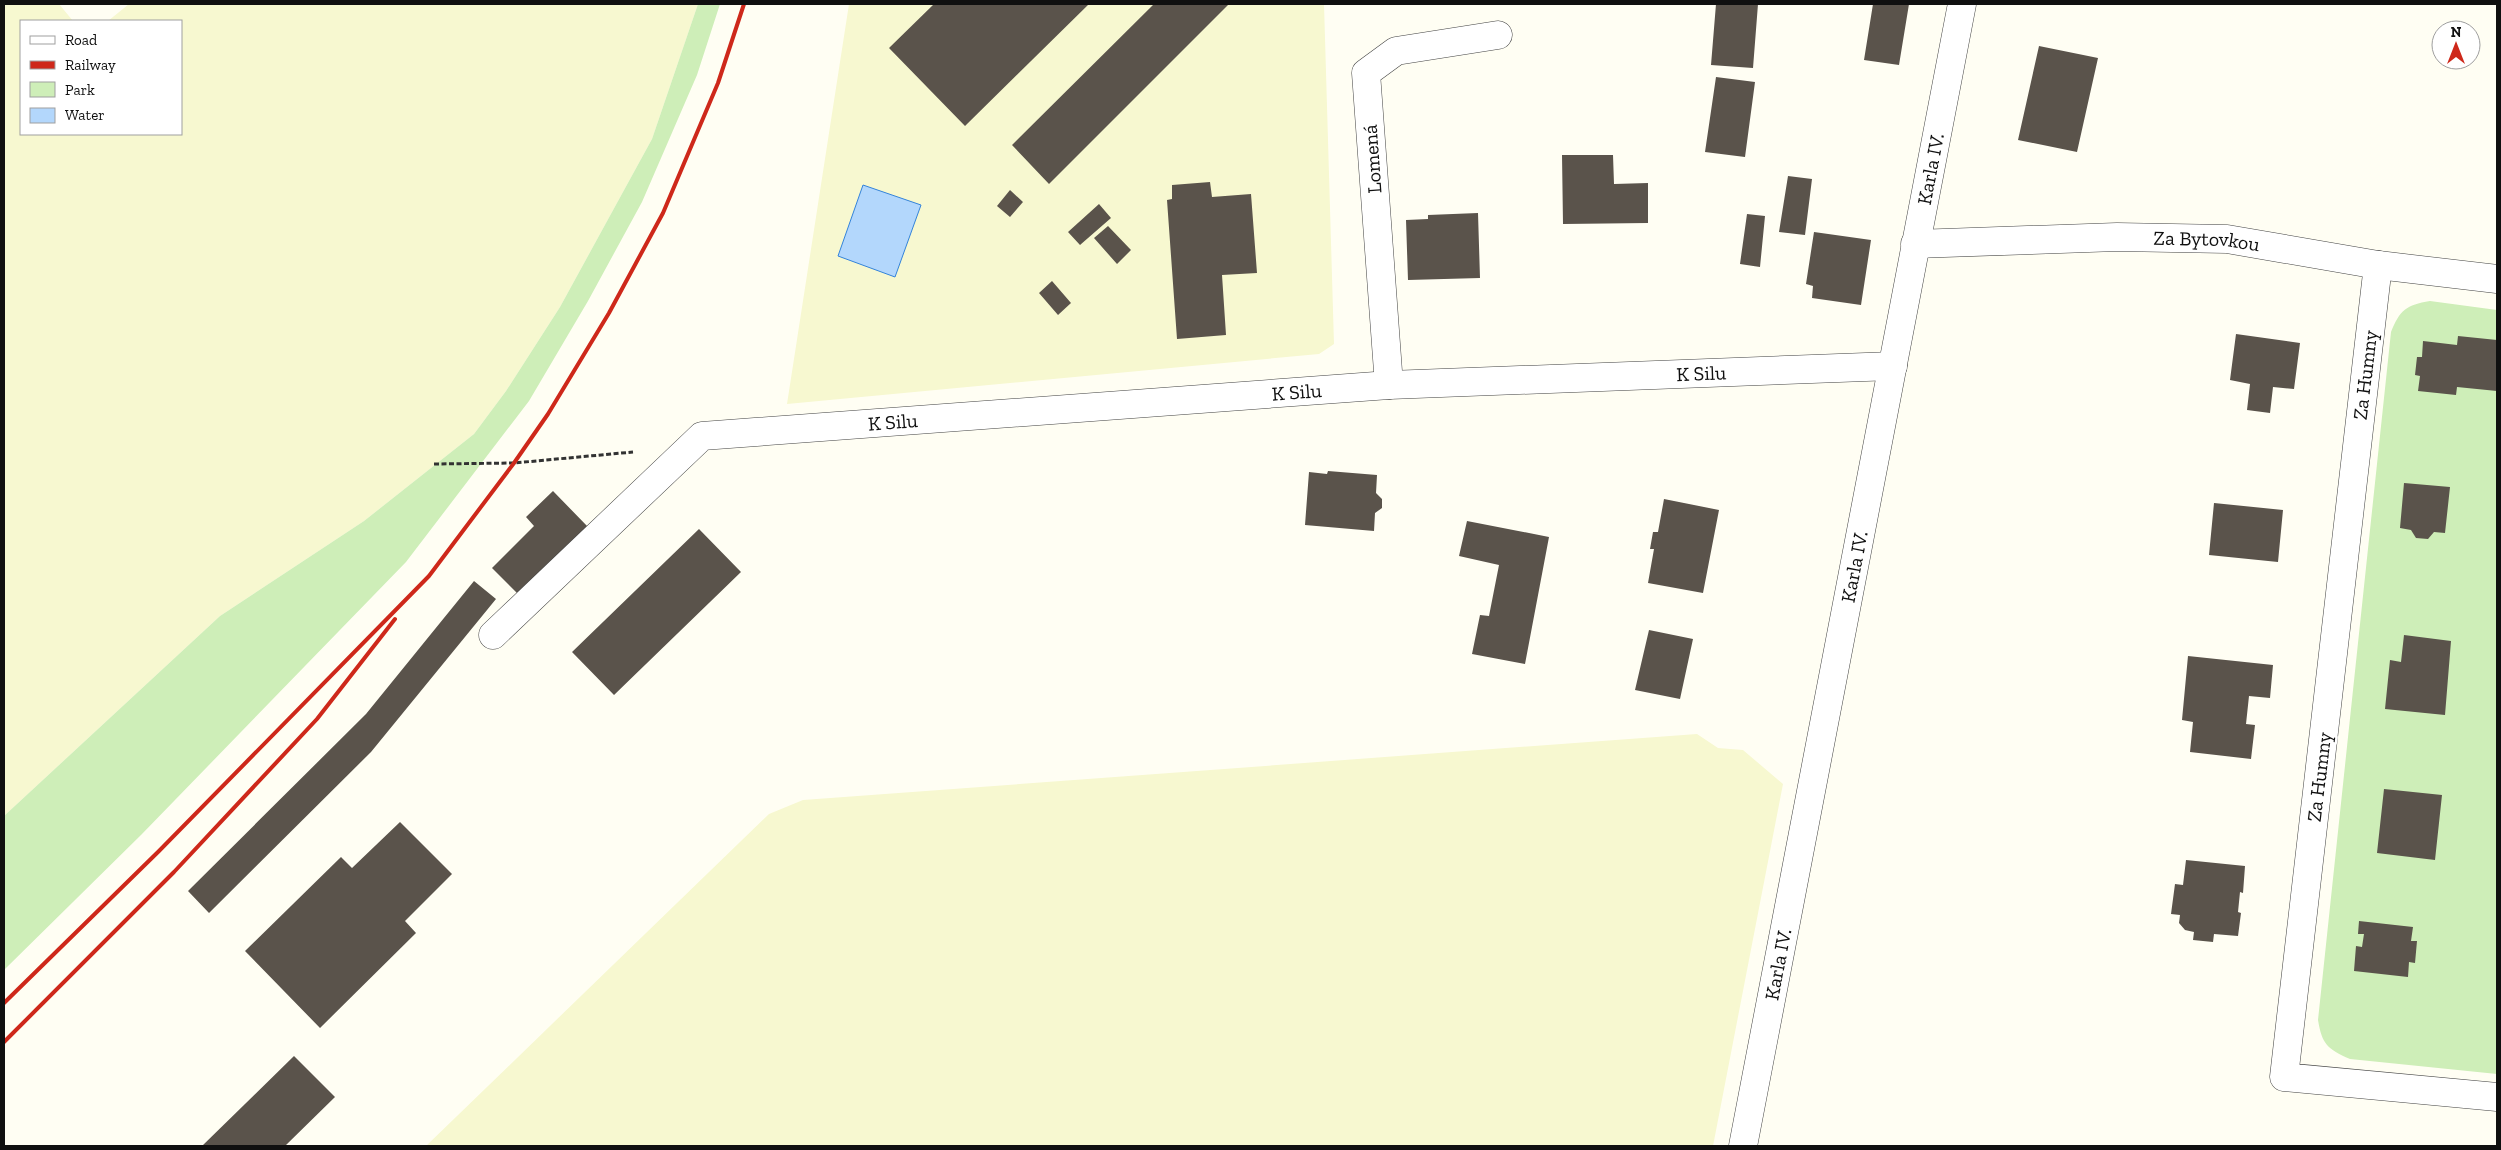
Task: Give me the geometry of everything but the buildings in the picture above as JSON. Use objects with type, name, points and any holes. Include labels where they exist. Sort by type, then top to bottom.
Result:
[{"type":"street","name":"Karla IV.","points":[[1745,1138],[1962,4]]},
{"type":"street","name":"Lomená","points":[[1389,385],[1366,73],[1396,51],[1498,34]]},
{"type":"street","name":"Za Bytovkou","points":[[1915,244],[2117,237],[2227,239],[2378,265],[2497,279]]},
{"type":"street","name":"Za Humny","points":[[2378,265],[2284,1077],[2497,1097]]},
{"type":"street","name":"K Silu","points":[[493,635],[702,436],[1389,385],[1893,366]]},
{"type":"path","points":[[434,464],[514,462],[639,451]]},
{"type":"green space","points":[[4,4],[59,4],[72,20],[20,20],[20,135],[182,135],[182,20],[109,20],[129,4],[698,4],[652,139],[560,307],[506,391],[474,434],[364,521],[220,616],[4,816]]},
{"type":"green space","points":[[698,4],[720,4],[697,75],[642,202],[588,301],[529,401],[406,562],[142,834],[4,970],[4,816],[220,616],[364,521],[474,434],[506,391],[560,307],[652,139]]},
{"type":"green space","points":[[849,4],[1324,4],[1334,344],[1319,354],[787,404]]},
{"type":"green space","points":[[2430,301],[2497,310],[2497,1074],[2350,1059],[2327,1045],[2321,1035],[2318,1020],[2391,332],[2398,318],[2405,310],[2415,304]]},
{"type":"green space","points":[[1697,734],[1718,748],[1743,750],[1783,784],[1713,1146],[426,1146],[769,814],[803,800]]},
{"type":"water","points":[[863,185],[921,205],[895,277],[838,256]]},
{"type":"railway","points":[[4,1003],[159,851],[429,576],[514,463],[548,414],[609,313],[663,213],[718,83],[744,4]]},
{"type":"railway","points":[[4,1042],[174,872],[317,719],[395,619]]}]
